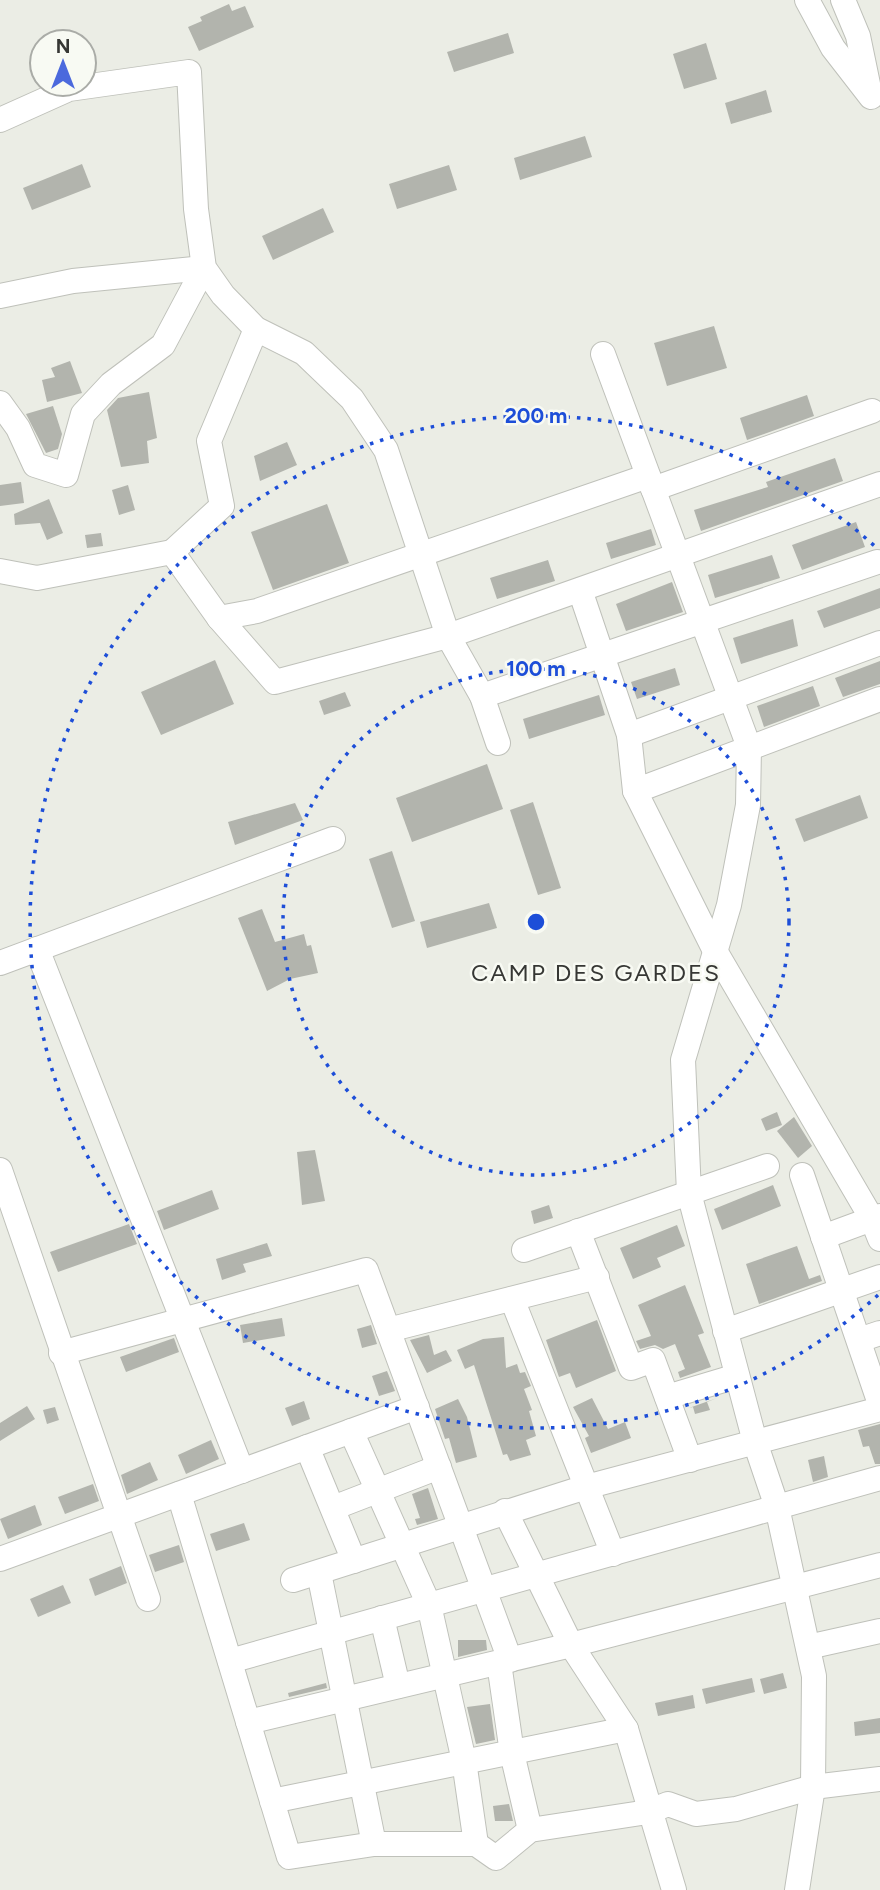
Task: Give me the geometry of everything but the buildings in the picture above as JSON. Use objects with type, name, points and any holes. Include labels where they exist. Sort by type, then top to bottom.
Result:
[{"type":"street","points":[[807,0],[833,48],[871,97],[858,36],[843,0]]},
{"type":"street","points":[[0,120],[69,89],[189,72],[196,209],[204,268],[223,295],[256,329],[304,353],[352,399],[386,450],[448,636],[482,696],[498,743]]},
{"type":"street","points":[[0,296],[73,281],[204,268]]},
{"type":"street","points":[[0,403],[18,428],[35,465],[66,475],[83,414],[111,384],[163,345],[204,268]]},
{"type":"street","points":[[0,572],[37,578],[172,552],[222,506],[209,441],[256,329]]},
{"type":"street","points":[[603,354],[749,747],[748,805],[729,905],[683,1060],[689,1193],[755,1442],[777,1507],[814,1676],[813,1787],[797,1890]]},
{"type":"street","points":[[219,618],[257,611],[422,554],[872,411]]},
{"type":"street","points":[[172,552],[219,618],[275,682],[448,636],[880,484]]},
{"type":"street","points":[[482,696],[877,562]]},
{"type":"street","points":[[580,590],[629,735],[635,791],[714,949],[878,1225],[823,1237]]},
{"type":"street","points":[[629,735],[880,643]]},
{"type":"street","points":[[635,791],[880,699]]},
{"type":"street","points":[[0,963],[333,839]]},
{"type":"street","points":[[37,949],[242,1471]]},
{"type":"street","points":[[524,1250],[767,1166]]},
{"type":"street","points":[[0,1170],[148,1599]]},
{"type":"street","points":[[293,1580],[505,1511],[880,1406],[869,1336],[842,1290],[802,1175]]},
{"type":"street","points":[[578,1231],[631,1368],[653,1360],[690,1460]]},
{"type":"street","points":[[61,1353],[366,1270],[483,1590],[505,1661],[512,1753],[530,1830]]},
{"type":"street","points":[[388,1330],[597,1276]]},
{"type":"street","points":[[725,1331],[880,1277]]},
{"type":"street","points":[[512,1299],[613,1554]]},
{"type":"street","points":[[667,1397],[737,1376]]},
{"type":"street","points":[[0,1559],[416,1407]]},
{"type":"street","points":[[351,1431],[429,1605],[464,1761],[476,1844]]},
{"type":"street","points":[[307,1447],[354,1561]]},
{"type":"street","points":[[333,1508],[439,1467]]},
{"type":"street","points":[[230,1661],[880,1478]]},
{"type":"street","points":[[179,1494],[289,1857],[374,1844],[476,1844],[496,1858],[530,1830],[648,1812],[668,1804],[696,1814],[736,1809],[813,1787],[880,1779]]},
{"type":"street","points":[[505,1511],[571,1645],[626,1729],[648,1812],[674,1890]]},
{"type":"street","points":[[248,1722],[571,1645],[795,1589],[880,1564]]},
{"type":"street","points":[[319,1573],[374,1844]]},
{"type":"street","points":[[382,1618],[398,1686]]},
{"type":"street","points":[[808,1647],[880,1631]]},
{"type":"street","points":[[272,1801],[626,1729]]},
{"type":"district","name":"CAMP DES GARDES","points":[[596,973]]}]
